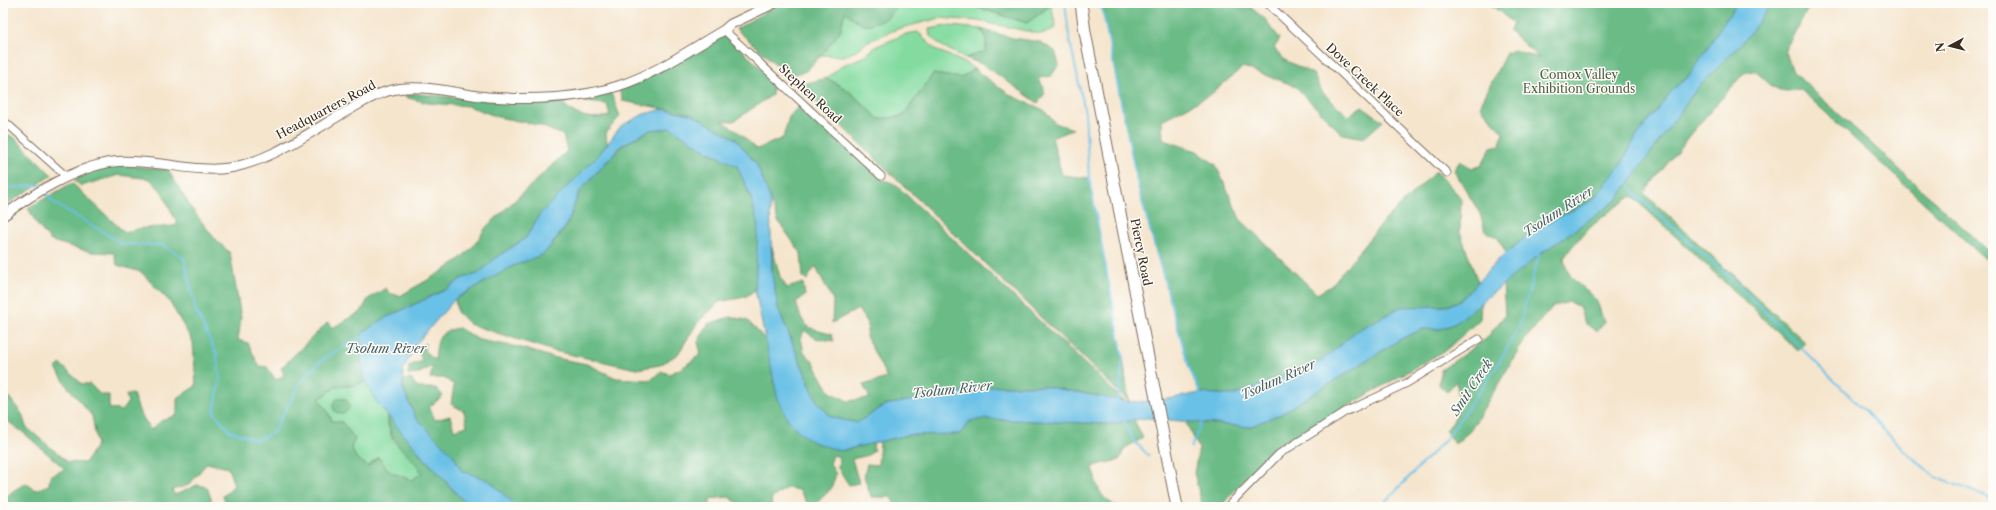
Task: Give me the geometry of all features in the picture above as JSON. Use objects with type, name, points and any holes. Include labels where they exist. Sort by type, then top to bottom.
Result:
[{"type":"main road","name":"Piercy Road","points":[[1081,3],[1086,40],[1154,381],[1177,507]]},
{"type":"street","name":"Headquarters Road","points":[[3,216],[29,198],[90,167],[114,162],[133,162],[214,169],[241,165],[279,149],[369,99],[390,90],[405,88],[489,97],[534,97],[578,94],[604,90],[638,78],[724,30],[731,24],[775,3]]},
{"type":"street","name":"Dove Creek Place","points":[[1267,3],[1448,173]]},
{"type":"street","name":"Stephen Road","points":[[724,30],[880,176]]},
{"type":"street","points":[[3,120],[68,177]]},
{"type":"street","points":[[1227,507],[1279,454],[1345,412],[1407,383],[1479,340]]},
{"type":"green space","points":[[780,3],[901,3],[886,19],[864,26],[845,12],[840,32],[825,51],[806,71],[789,76],[736,29]]},
{"type":"green space","points":[[901,3],[963,3],[1027,23],[1051,5],[1056,28],[1041,34],[978,21],[940,18],[897,29],[868,41],[856,51],[844,56],[821,55],[840,32],[845,11],[886,19]]},
{"type":"green space","points":[[963,3],[1051,3],[1051,5],[1027,23]]},
{"type":"green space","points":[[1101,3],[1245,3],[1265,19],[1280,39],[1274,48],[1285,60],[1313,74],[1322,92],[1348,116],[1362,106],[1383,121],[1364,138],[1342,134],[1295,86],[1243,67],[1210,95],[1162,120],[1163,140],[1197,151],[1216,165],[1240,219],[1317,294],[1331,286],[1382,223],[1436,171],[1461,198],[1460,232],[1478,282],[1461,300],[1447,306],[1401,307],[1356,331],[1320,362],[1235,395],[1200,393],[1189,367],[1139,191]]},
{"type":"green space","name":"Comox Valley Exhibition Grounds","points":[[1489,3],[1737,3],[1688,77],[1674,88],[1636,137],[1622,163],[1593,200],[1537,228],[1506,253],[1498,238],[1485,231],[1480,214],[1454,170],[1460,161],[1472,168],[1481,166],[1491,147],[1500,145],[1503,133],[1480,106],[1506,53],[1514,50],[1539,58],[1510,31],[1513,23]]},
{"type":"green space","points":[[1772,3],[1811,3],[1785,50],[1793,72],[1993,255],[1993,266],[1800,89],[1792,91],[1780,90],[1771,85],[1755,71],[1744,73],[1692,132],[1644,193],[1805,342],[1798,351],[1632,196],[1613,209],[1586,232],[1570,249],[1564,258],[1568,272],[1575,282],[1590,294],[1598,304],[1604,322],[1597,332],[1585,323],[1579,307],[1569,302],[1552,307],[1526,338],[1470,431],[1455,444],[1446,430],[1457,413],[1459,402],[1456,381],[1447,392],[1439,385],[1441,370],[1486,339],[1505,315],[1503,284],[1539,255],[1617,200],[1695,91],[1748,35]]},
{"type":"green space","points":[[948,26],[981,29],[986,37],[986,51],[966,58],[943,47],[930,36],[929,29]]},
{"type":"green space","points":[[981,29],[1013,38],[1040,42],[1055,51],[1059,65],[1051,76],[1039,78],[1045,93],[1038,103],[984,65],[966,58],[986,51],[986,37]]},
{"type":"green space","points":[[918,32],[935,49],[967,64],[974,69],[961,78],[933,74],[903,116],[879,119],[849,91],[827,78],[843,65],[863,57],[877,46],[906,34]]},
{"type":"green space","points":[[725,35],[773,79],[772,95],[734,121],[722,121],[736,130],[757,149],[783,138],[789,117],[799,106],[881,179],[895,184],[1124,401],[1044,386],[995,386],[885,405],[857,423],[831,417],[816,400],[778,308],[772,273],[772,247],[780,277],[787,288],[803,283],[805,296],[796,302],[804,322],[811,328],[831,334],[834,341],[815,338],[804,330],[801,339],[804,352],[812,360],[830,392],[848,401],[870,398],[863,385],[887,378],[866,336],[868,325],[858,309],[832,323],[833,300],[815,266],[807,280],[803,277],[801,253],[778,221],[757,165],[736,139],[691,114],[623,101],[619,89],[666,68]]},
{"type":"green space","points":[[974,69],[1010,95],[1044,110],[1055,123],[1073,129],[1052,138],[1062,175],[1089,178],[1123,358],[1129,402],[799,85],[827,78],[849,91],[879,119],[903,116],[933,74],[961,78]]},
{"type":"green space","points":[[610,91],[620,116],[606,133],[607,144],[598,156],[539,215],[526,238],[498,256],[478,274],[462,278],[447,289],[385,318],[361,360],[365,382],[349,386],[336,387],[319,399],[327,410],[332,421],[342,422],[355,439],[351,447],[356,458],[368,466],[378,457],[390,472],[412,480],[422,473],[417,465],[395,441],[391,434],[388,415],[419,453],[469,507],[228,507],[223,496],[234,485],[228,468],[207,463],[189,485],[172,490],[175,495],[197,485],[207,487],[214,507],[202,507],[200,502],[194,502],[196,507],[145,507],[128,503],[107,504],[104,507],[3,507],[3,500],[13,491],[26,483],[35,490],[49,485],[50,476],[65,469],[24,433],[3,418],[3,393],[8,396],[22,414],[26,427],[68,462],[85,463],[97,444],[92,416],[67,386],[56,368],[60,364],[82,384],[90,384],[101,395],[109,395],[109,408],[121,411],[128,402],[126,395],[133,394],[140,413],[151,430],[161,421],[177,415],[177,398],[196,386],[193,342],[169,301],[141,272],[117,265],[114,253],[91,252],[51,241],[38,226],[28,208],[72,183],[125,233],[144,228],[178,225],[162,192],[150,179],[119,175],[81,186],[74,180],[103,168],[122,165],[168,170],[191,208],[215,239],[230,253],[241,318],[238,340],[248,343],[259,366],[267,367],[276,380],[284,375],[281,368],[328,322],[332,328],[361,312],[368,299],[386,288],[389,293],[400,296],[449,267],[467,253],[485,229],[567,151],[563,135],[538,125],[498,117],[468,106],[428,103],[405,97],[407,93],[472,99],[559,99],[570,110],[582,116],[595,118],[610,116],[607,104],[585,102],[579,97]]},
{"type":"green space","points":[[671,128],[707,151],[737,166],[750,195],[759,225],[755,290],[745,297],[719,302],[698,322],[678,354],[660,365],[637,369],[554,351],[469,324],[457,312],[455,299],[513,266],[544,254],[567,226],[579,192],[623,145],[650,130]]},
{"type":"green space","points":[[8,135],[14,137],[52,175],[3,207],[3,141]]},
{"type":"green space","points":[[1481,302],[1480,319],[1446,350],[1272,449],[1220,507],[1203,507],[1194,473],[1199,448],[1185,421],[1249,427],[1281,414],[1401,339],[1423,329],[1441,329],[1455,323]]},
{"type":"green space","points":[[730,317],[747,320],[767,341],[777,396],[840,451],[873,443],[874,450],[869,455],[852,459],[859,483],[849,485],[838,468],[839,457],[833,455],[830,464],[836,474],[831,489],[813,507],[810,507],[799,490],[786,488],[771,499],[772,507],[743,507],[729,497],[710,499],[710,507],[517,507],[490,481],[461,470],[454,456],[416,418],[403,389],[403,380],[411,379],[418,388],[436,388],[443,396],[429,407],[435,420],[450,416],[454,430],[467,426],[464,411],[451,404],[454,385],[444,378],[430,378],[433,366],[417,374],[408,375],[409,366],[422,361],[418,348],[425,343],[424,351],[435,360],[436,347],[442,334],[452,329],[459,328],[479,340],[518,347],[551,357],[587,364],[616,378],[651,380],[661,371],[669,374],[682,368],[701,354],[698,342],[708,324]]},
{"type":"green space","points":[[365,382],[376,401],[388,415],[388,425],[393,441],[415,461],[422,473],[412,480],[390,472],[378,457],[368,466],[356,458],[351,447],[355,439],[342,422],[332,421],[327,410],[319,399],[336,387],[350,386]]},
{"type":"green space","points":[[338,398],[344,398],[349,403],[347,412],[344,414],[338,414],[333,409],[333,403]]},
{"type":"green space","points":[[984,419],[1109,424],[1134,420],[1143,438],[1125,448],[1119,460],[1093,466],[1097,485],[1100,491],[1106,500],[1118,507],[896,507],[891,497],[871,497],[864,476],[867,464],[878,465],[880,441],[908,435],[960,434],[970,421]]},
{"type":"water","name":"Tsolum River","points":[[1737,3],[1772,3],[1749,35],[1695,91],[1617,200],[1539,255],[1456,323],[1441,329],[1423,329],[1401,339],[1281,414],[1249,427],[1147,418],[1109,424],[984,419],[970,421],[960,434],[908,435],[840,451],[813,442],[798,431],[787,418],[777,396],[755,290],[758,225],[750,195],[737,166],[707,151],[671,128],[650,130],[622,145],[579,192],[567,225],[544,254],[513,266],[455,299],[416,344],[403,370],[403,389],[416,418],[454,456],[461,470],[490,481],[517,507],[469,507],[406,438],[376,401],[365,382],[361,360],[362,333],[385,318],[447,289],[462,278],[478,274],[498,256],[526,238],[539,215],[598,156],[621,126],[644,114],[664,109],[691,114],[736,139],[757,165],[770,198],[772,273],[778,308],[816,400],[831,417],[857,423],[885,405],[995,386],[1044,386],[1129,402],[1156,401],[1200,393],[1235,395],[1320,362],[1356,331],[1401,307],[1447,306],[1461,300],[1499,259],[1537,228],[1593,200],[1622,163],[1636,137],[1674,88],[1688,77]]},
{"type":"waterway","points":[[1065,3],[1069,36],[1085,113],[1089,178],[1123,358],[1118,400]]},
{"type":"waterway","points":[[1101,3],[1139,191],[1189,367],[1201,395]]},
{"type":"waterway","points":[[3,189],[40,185],[41,187]]},
{"type":"waterway","points":[[1629,185],[1639,198],[1732,279],[1904,450],[1935,477],[1993,499]]},
{"type":"waterway","points":[[45,192],[54,203],[123,244],[162,245],[184,258],[196,311],[217,355],[220,379],[214,413],[230,431],[256,440],[273,433],[302,380],[324,358],[362,337]]},
{"type":"waterway","name":"Smit Creek","points":[[1380,507],[1447,438],[1497,366],[1519,327],[1539,255]]},
{"type":"waterway","points":[[1123,419],[1133,440],[1149,456]]},
{"type":"waterway","points":[[1191,448],[1202,421]]}]
